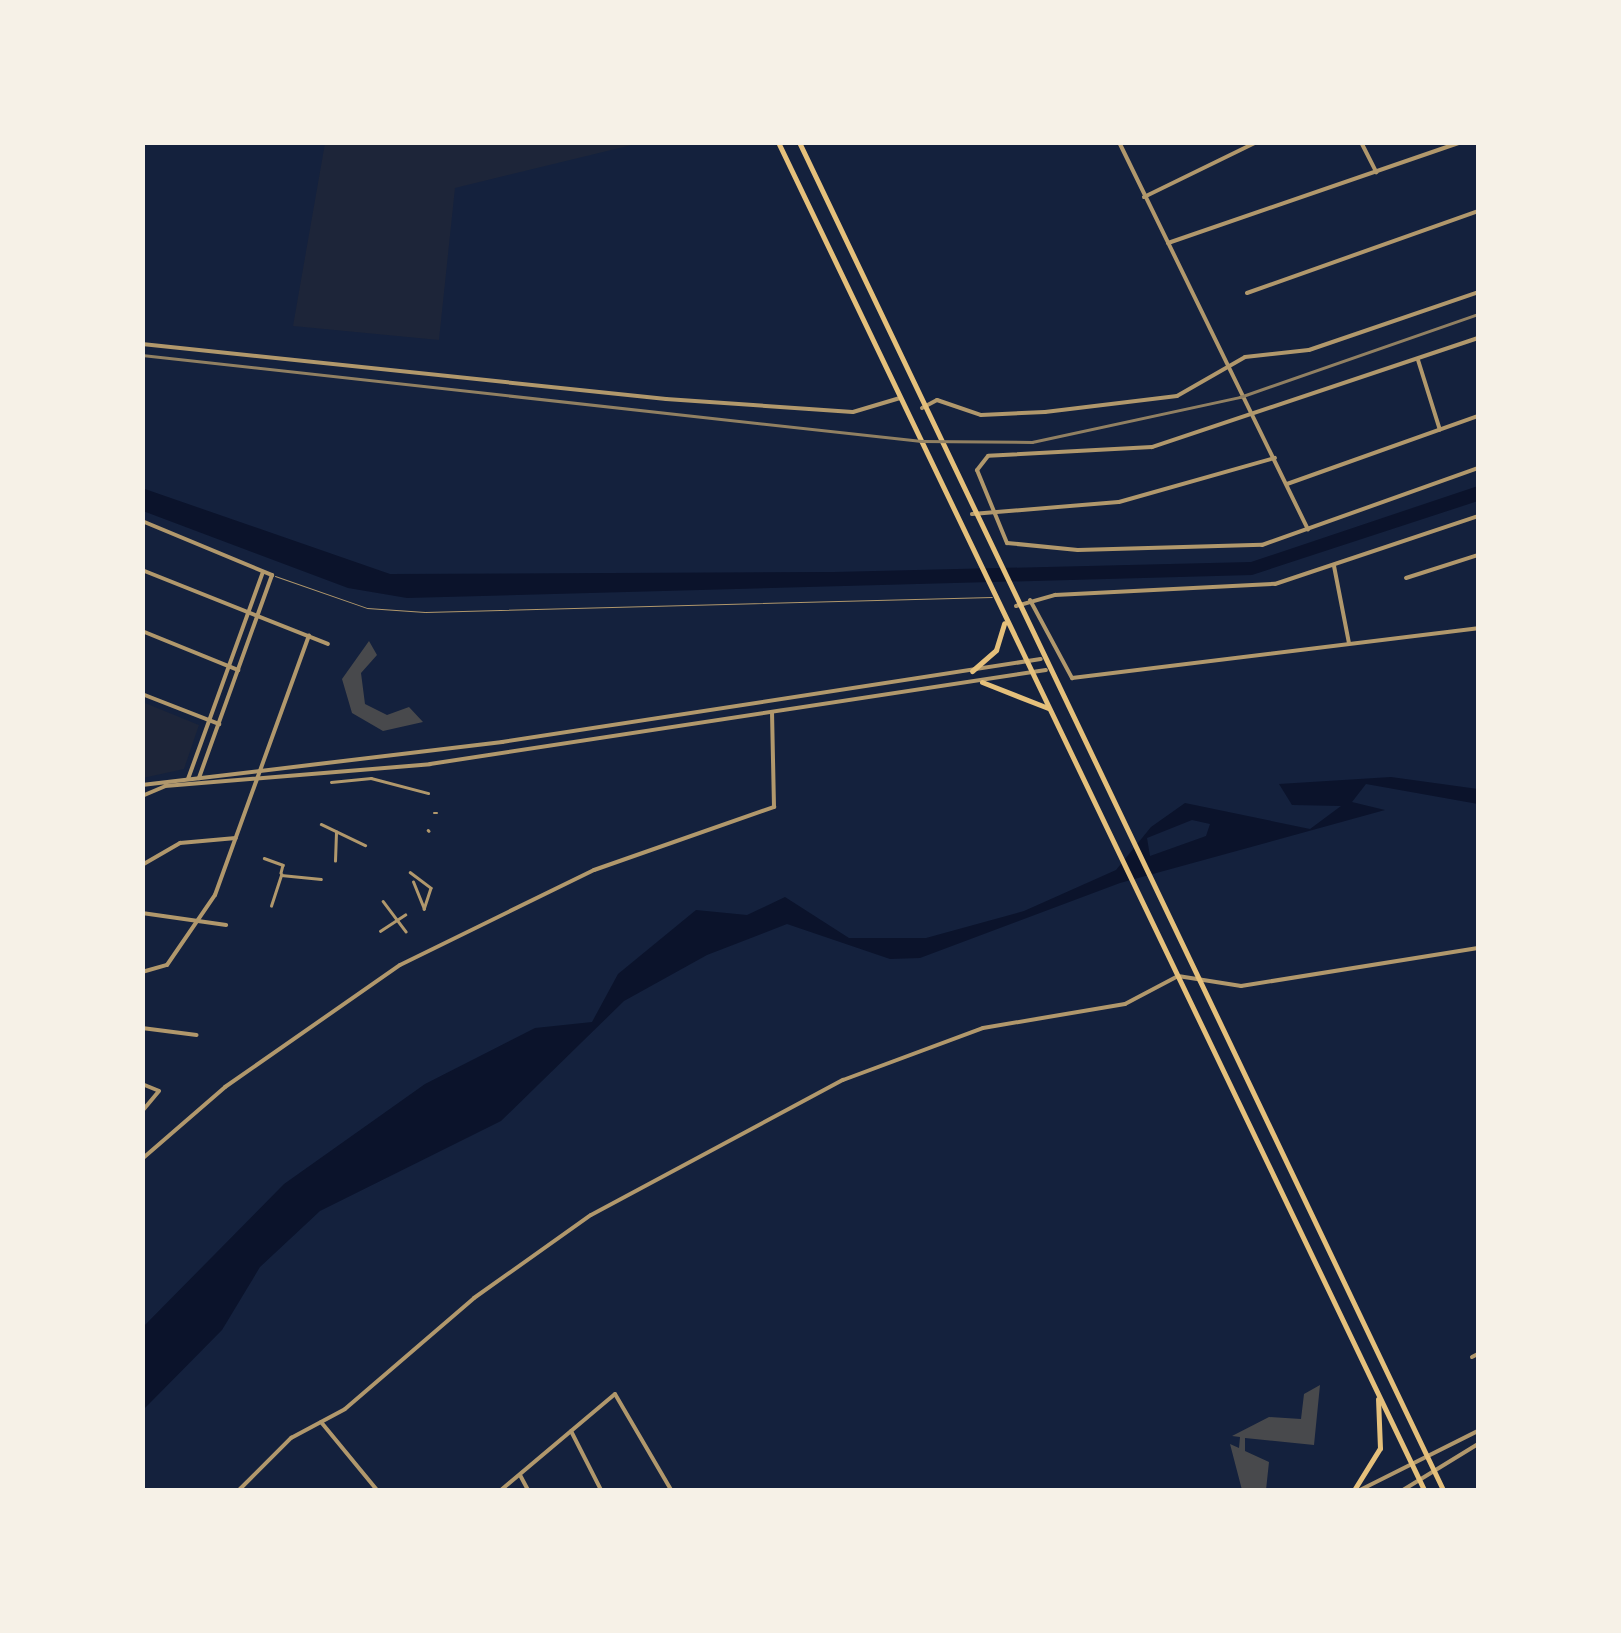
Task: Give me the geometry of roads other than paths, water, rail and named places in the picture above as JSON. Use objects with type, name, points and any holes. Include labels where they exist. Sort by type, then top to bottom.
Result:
[{"type":"main road","points":[[778,142],[1025,663],[1051,710],[1204,1041],[1424,1490]]},
{"type":"main road","points":[[798,142],[1220,1036],[1443,1490]]},
{"type":"main road","points":[[972,671],[996,650],[1005,620]]},
{"type":"main road","points":[[982,682],[1051,710]]},
{"type":"main road","points":[[1357,1490],[1380,1448],[1377,1391]]},
{"type":"street","points":[[1119,142],[1225,367],[1255,415],[1308,530]]},
{"type":"street","points":[[1144,197],[1257,142]]},
{"type":"street","points":[[1361,142],[1376,172]]},
{"type":"street","points":[[1167,243],[1462,142]]},
{"type":"street","points":[[1247,293],[1478,211]]},
{"type":"street","points":[[922,408],[937,400],[981,414],[1045,412],[1177,396],[1225,367],[1309,350],[1478,292]]},
{"type":"street","points":[[1478,338],[1255,415],[1139,449],[978,460],[1006,543],[1045,550],[1250,546],[1308,530],[1478,468]]},
{"type":"street","points":[[142,344],[666,399],[853,412],[900,398]]},
{"type":"street","points":[[1418,360],[1440,430]]},
{"type":"street","points":[[1287,484],[1478,416]]},
{"type":"street","points":[[972,514],[1119,502],[1275,458]]},
{"type":"street","points":[[1016,606],[1030,600],[1258,587],[1334,566],[1478,516]]},
{"type":"street","points":[[142,521],[272,575],[197,783]]},
{"type":"street","points":[[1406,578],[1478,555]]},
{"type":"street","points":[[1334,566],[1349,642]]},
{"type":"street","points":[[142,570],[328,644]]},
{"type":"street","points":[[186,784],[262,572]]},
{"type":"street","points":[[1030,600],[1066,674],[1478,628]]},
{"type":"street","points":[[142,632],[238,670]]},
{"type":"street","points":[[142,972],[161,970],[198,921],[237,838],[310,636]]},
{"type":"street","points":[[142,784],[189,774],[502,742],[1041,659]]},
{"type":"street","points":[[142,796],[186,784],[430,764],[1046,670]]},
{"type":"street","points":[[962,673],[964,685]]},
{"type":"street","points":[[142,694],[218,724]]},
{"type":"street","points":[[142,1159],[225,1087],[400,965],[562,884],[774,806],[772,712]]},
{"type":"street","points":[[331,782],[370,778],[428,793]]},
{"type":"street","points":[[321,824],[365,845]]},
{"type":"street","points":[[334,860],[336,832]]},
{"type":"street","points":[[142,865],[180,843],[237,838]]},
{"type":"street","points":[[264,858],[283,864]]},
{"type":"street","points":[[271,906],[284,858]]},
{"type":"street","points":[[410,872],[412,892],[424,909],[430,888],[413,882]]},
{"type":"street","points":[[280,874],[322,879]]},
{"type":"street","points":[[382,901],[406,931]]},
{"type":"street","points":[[142,913],[226,925]]},
{"type":"street","points":[[380,931],[404,915]]},
{"type":"street","points":[[240,1490],[278,1448],[322,1422],[591,1215],[843,1080],[983,1028],[1125,1004],[1178,976],[1241,986],[1478,948]]},
{"type":"street","points":[[142,1028],[197,1035]]},
{"type":"street","points":[[142,1111],[160,1094],[146,1084]]},
{"type":"street","points":[[1472,1357],[1478,1354]]},
{"type":"street","points":[[501,1490],[619,1394],[671,1490]]},
{"type":"street","points":[[322,1422],[377,1490]]},
{"type":"street","points":[[571,1431],[602,1490]]},
{"type":"street","points":[[1357,1490],[1428,1460],[1478,1431]]},
{"type":"street","points":[[1403,1490],[1478,1444]]},
{"type":"street","points":[[520,1475],[528,1490]]},
{"type":"lane","points":[[272,575],[367,608],[425,612],[992,594]]},
{"type":"railway","points":[[142,355],[921,441],[1032,442],[1240,397],[1478,314]]}]
